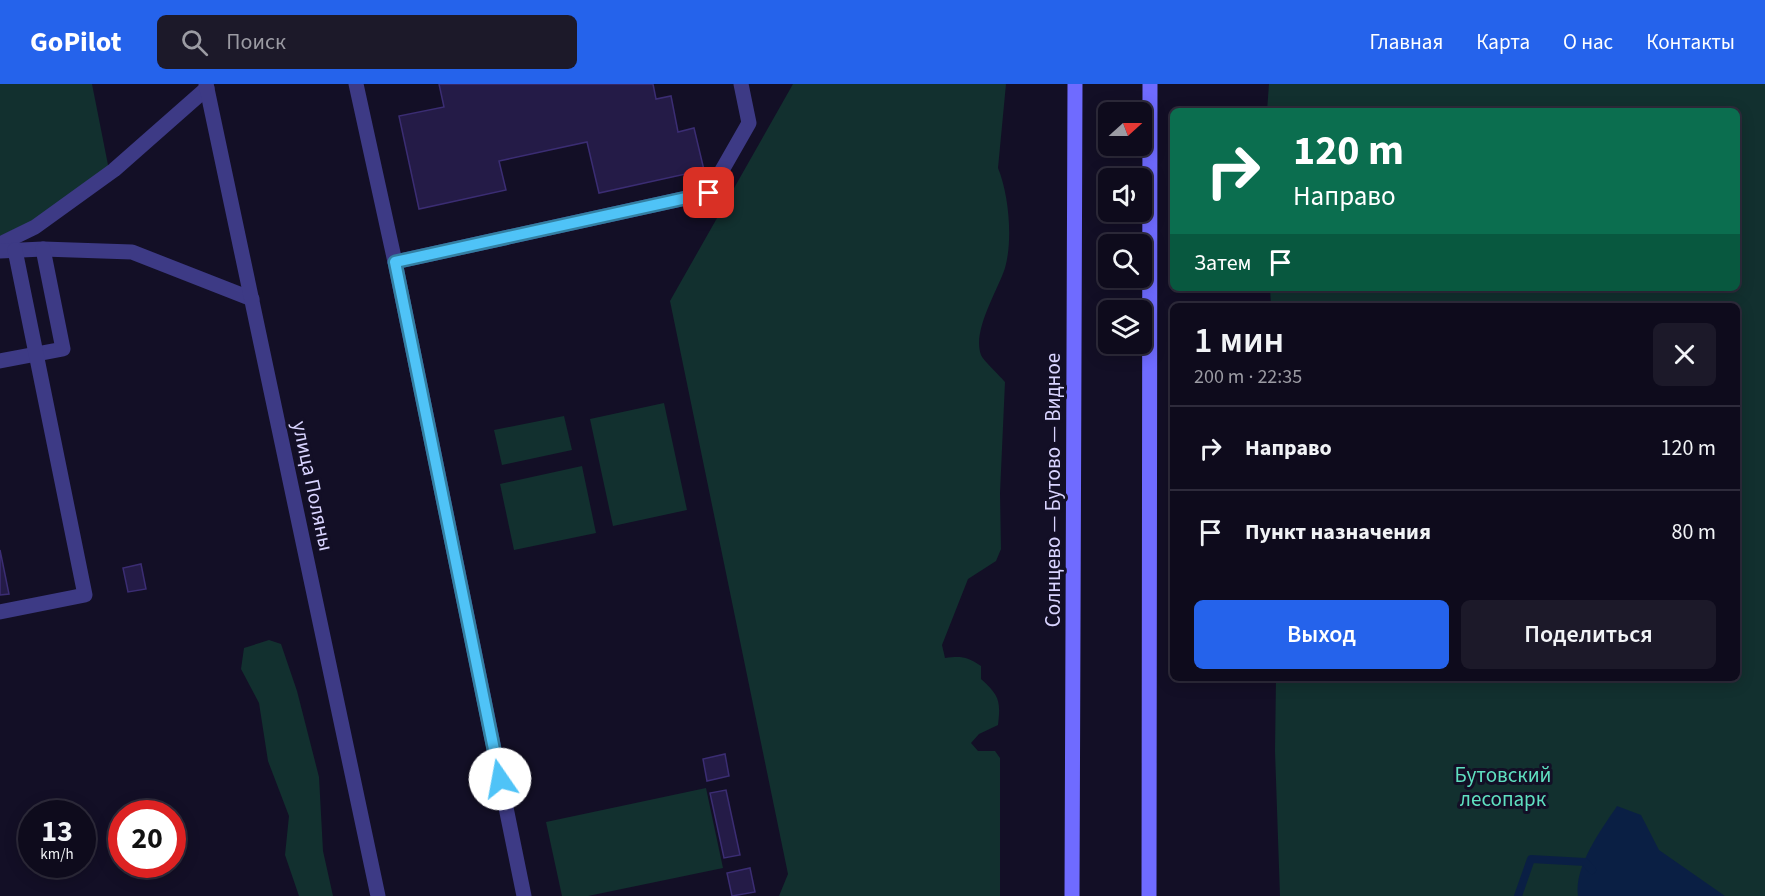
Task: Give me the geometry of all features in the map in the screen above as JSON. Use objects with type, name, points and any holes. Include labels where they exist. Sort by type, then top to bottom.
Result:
[{"type":"main road","name":"Солнцево — Бутово — Видное","points":[[1072,896],[1075,84]]},
{"type":"main road","points":[[1149,896],[1150,84]]},
{"type":"street","points":[[356,84],[395,262],[524,896]]},
{"type":"street","points":[[395,262],[709,193],[749,123],[741,84]]},
{"type":"street","points":[[0,244],[35,227],[114,170],[207,86]]},
{"type":"street","name":"улица Поляны","points":[[207,86],[378,896]]},
{"type":"street","points":[[0,361],[63,349],[42,249]]},
{"type":"street","points":[[0,612],[85,595],[36,354],[8,250],[132,252],[252,299]]},
{"type":"green space","points":[[0,84],[92,84],[109,170],[42,217],[0,236]]},
{"type":"green space","points":[[793,84],[1006,84],[998,168],[1007,204],[1009,244],[1005,268],[983,323],[979,345],[982,357],[1005,382],[1000,493],[1001,549],[996,561],[968,579],[942,645],[945,658],[972,660],[981,666],[981,679],[995,694],[999,704],[998,725],[979,734],[971,743],[978,751],[995,751],[1000,758],[1000,896],[779,896],[788,874],[670,301]]},
{"type":"green space","name":"Бутовский лесопарк","points":[[1269,84],[1765,84],[1765,896],[1280,896],[1275,751],[1276,681],[1740,681],[1740,303],[1271,303],[1270,291],[1740,291],[1740,108],[1267,108]]},
{"type":"green space","points":[[664,403],[687,510],[613,526],[590,419]]},
{"type":"green space","points":[[564,416],[572,450],[502,465],[494,430]]},
{"type":"green space","points":[[582,466],[596,533],[514,550],[500,484]]},
{"type":"green space","points":[[269,640],[281,644],[297,691],[319,777],[323,851],[333,896],[299,896],[285,855],[289,816],[268,761],[259,703],[241,669],[244,648]]},
{"type":"green space","points":[[706,788],[723,868],[588,896],[562,896],[546,822]]},
{"type":"water","points":[[1617,806],[1641,815],[1659,850],[1725,896],[1578,896],[1580,873],[1584,861]]},
{"type":"building","points":[[439,84],[653,84],[656,99],[671,96],[678,132],[694,128],[704,170],[599,193],[587,142],[499,161],[506,190],[419,209],[399,116],[444,107]]},
{"type":"building","points":[[0,550],[9,594],[0,595]]},
{"type":"building","points":[[141,564],[146,589],[128,592],[123,568]]},
{"type":"building","points":[[725,754],[729,776],[707,781],[703,759]]},
{"type":"building","points":[[726,790],[740,855],[724,858],[710,793]]},
{"type":"building","points":[[750,868],[755,892],[732,896],[727,873]]},
{"type":"waterway","points":[[1518,896],[1531,859],[1585,862],[1592,870]]},
{"type":"route","points":[[500,779],[395,262],[709,193]]}]
